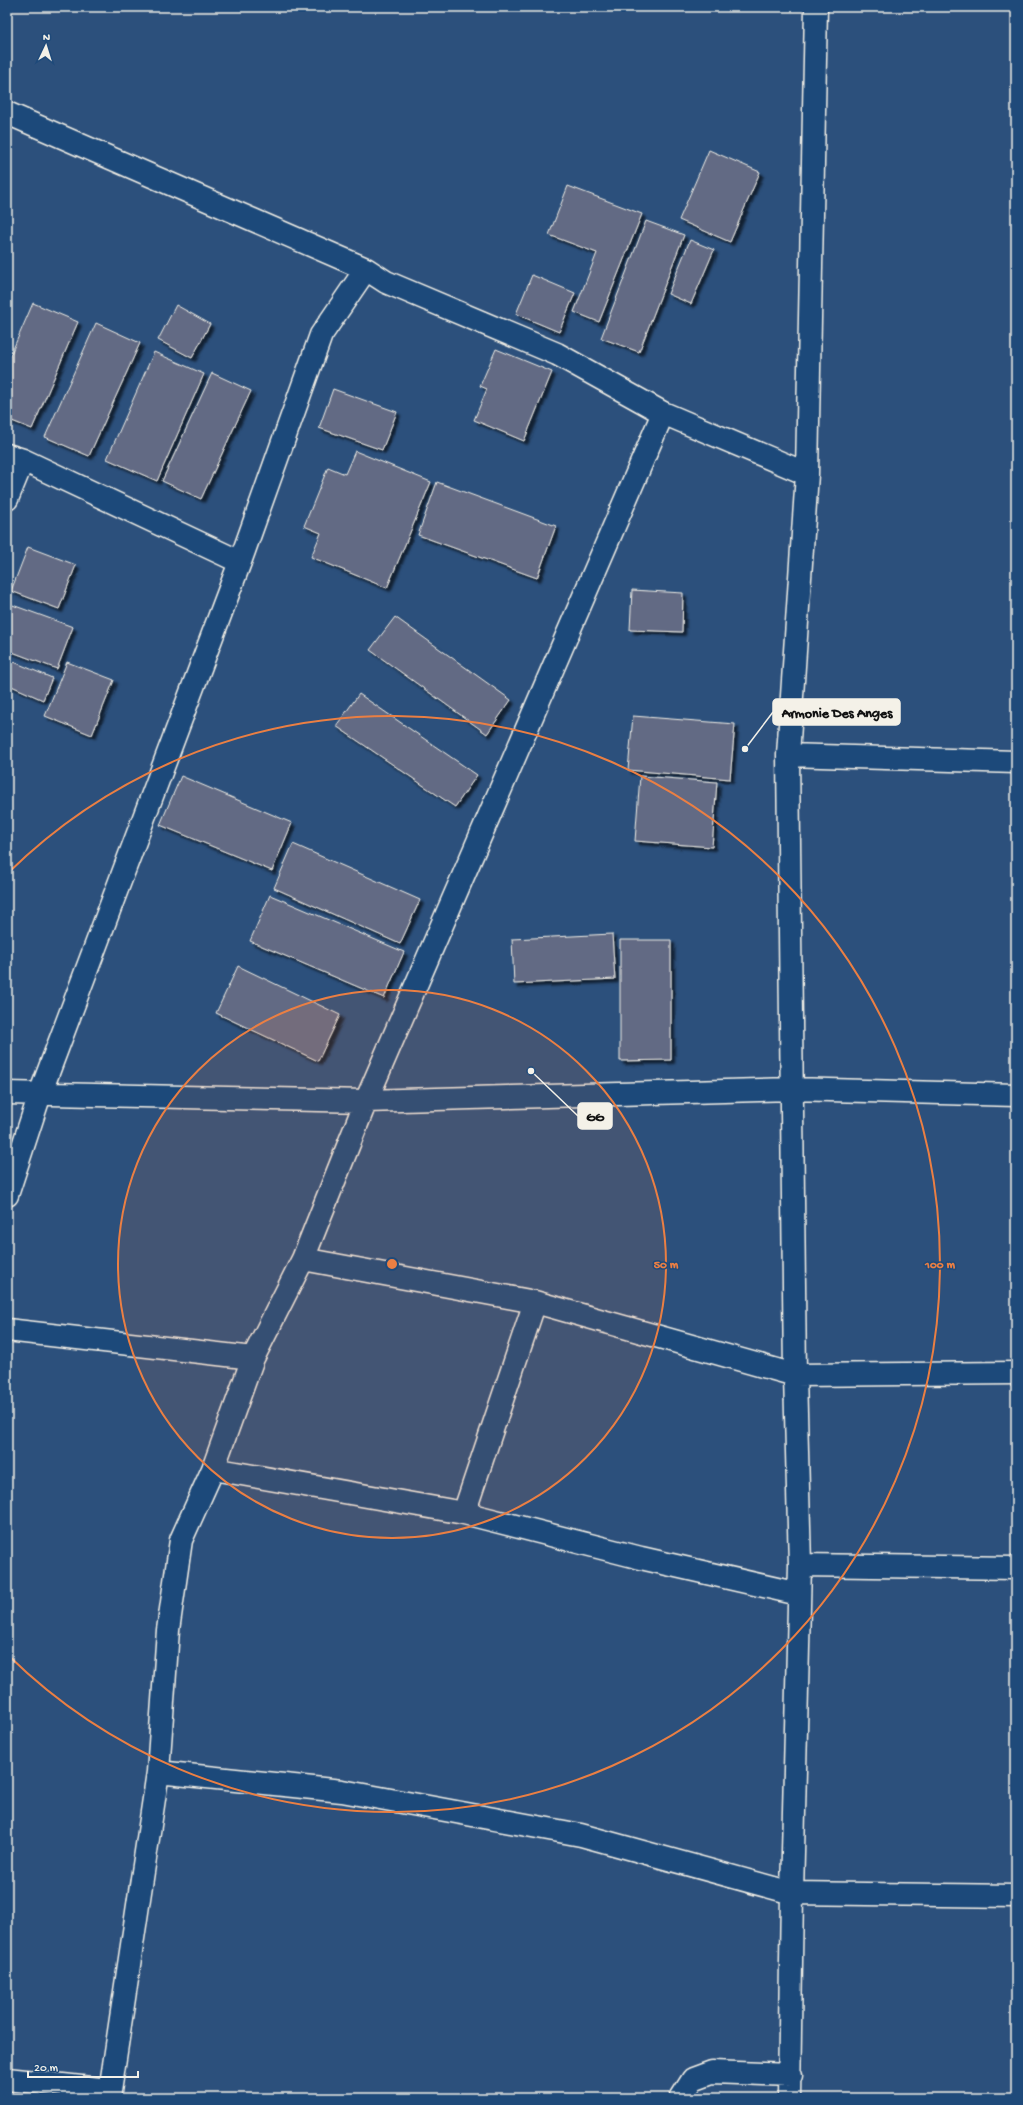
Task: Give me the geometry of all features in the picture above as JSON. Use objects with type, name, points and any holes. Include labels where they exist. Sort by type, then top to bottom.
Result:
[{"type":"street","points":[[789,2098],[792,1893],[800,1565],[795,1375],[788,755],[807,474],[816,7]]},
{"type":"street","points":[[7,113],[366,269],[386,282],[557,354],[663,413],[807,474]]},
{"type":"street","points":[[7,1194],[40,1094],[240,562],[321,335],[366,269]]},
{"type":"street","points":[[7,2078],[109,2094],[158,1772],[168,1630],[181,1540],[213,1469],[253,1358],[303,1259],[366,1101],[663,413]]},
{"type":"street","points":[[7,499],[15,458],[240,562]]},
{"type":"street","points":[[788,755],[1016,762]]},
{"type":"street","points":[[7,1093],[366,1101],[792,1089],[1016,1095]]},
{"type":"street","points":[[303,1259],[536,1302],[795,1375],[1016,1373]]},
{"type":"street","points":[[464,1513],[536,1302]]},
{"type":"street","points":[[7,1330],[253,1358]]},
{"type":"street","points":[[213,1469],[464,1513],[641,1558],[799,1594]]},
{"type":"street","points":[[800,1565],[1016,1568]]},
{"type":"street","points":[[158,1772],[342,1791],[573,1834],[792,1893],[1016,1896]]},
{"type":"street","points":[[681,2098],[693,2079],[712,2072],[790,2075]]},
{"type":"building","points":[[709,150],[760,172],[730,242],[679,220]]},
{"type":"building","points":[[568,186],[642,214],[599,322],[574,312],[597,253],[549,235]]},
{"type":"building","points":[[646,221],[684,235],[639,352],[601,338]]},
{"type":"building","points":[[690,240],[714,250],[691,304],[668,294]]},
{"type":"building","points":[[532,275],[575,293],[559,332],[516,314]]},
{"type":"building","points":[[33,303],[78,322],[32,429],[7,419],[7,363]]},
{"type":"building","points":[[176,305],[210,324],[192,358],[158,340]]},
{"type":"building","points":[[96,323],[140,343],[89,456],[45,437]]},
{"type":"building","points":[[496,349],[552,372],[524,441],[474,420],[487,389],[480,386]]},
{"type":"building","points":[[154,352],[204,374],[157,481],[107,459]]},
{"type":"building","points":[[212,373],[251,391],[201,499],[162,481]]},
{"type":"building","points":[[333,389],[397,412],[382,450],[319,428]]},
{"type":"building","points":[[355,451],[431,482],[387,588],[311,557],[321,533],[304,526],[328,467],[345,474]]},
{"type":"building","points":[[437,482],[556,526],[537,578],[418,535]]},
{"type":"building","points":[[28,547],[76,565],[59,609],[11,591]]},
{"type":"building","points":[[632,590],[683,593],[682,632],[630,630]]},
{"type":"building","points":[[7,603],[73,627],[57,669],[7,650]]},
{"type":"building","points":[[395,617],[511,700],[487,734],[370,650]]},
{"type":"building","points":[[7,659],[52,678],[43,700],[7,684]]},
{"type":"building","points":[[67,662],[114,680],[92,735],[45,716]]},
{"type":"building","points":[[359,694],[477,775],[455,807],[336,726]]},
{"type":"building","points":[[633,716],[735,724],[730,779],[628,770]]},
{"type":"building","points":[[181,776],[292,823],[272,871],[160,825]]},
{"type":"building","points":[[640,776],[717,782],[712,847],[635,841]]},
{"type":"building","points":[[293,844],[420,900],[400,944],[274,888]]},
{"type":"building","points":[[270,895],[404,952],[384,998],[250,941]]},
{"type":"building","points":[[612,934],[615,979],[514,984],[512,939]]},
{"type":"building","points":[[620,940],[671,940],[671,1060],[620,1061]]},
{"type":"building","points":[[238,966],[340,1015],[318,1061],[216,1013]]},
{"type":"place","name":"Armonie Des Anges","points":[[745,749]]},
{"type":"place","name":"GG","points":[[531,1071]]}]
